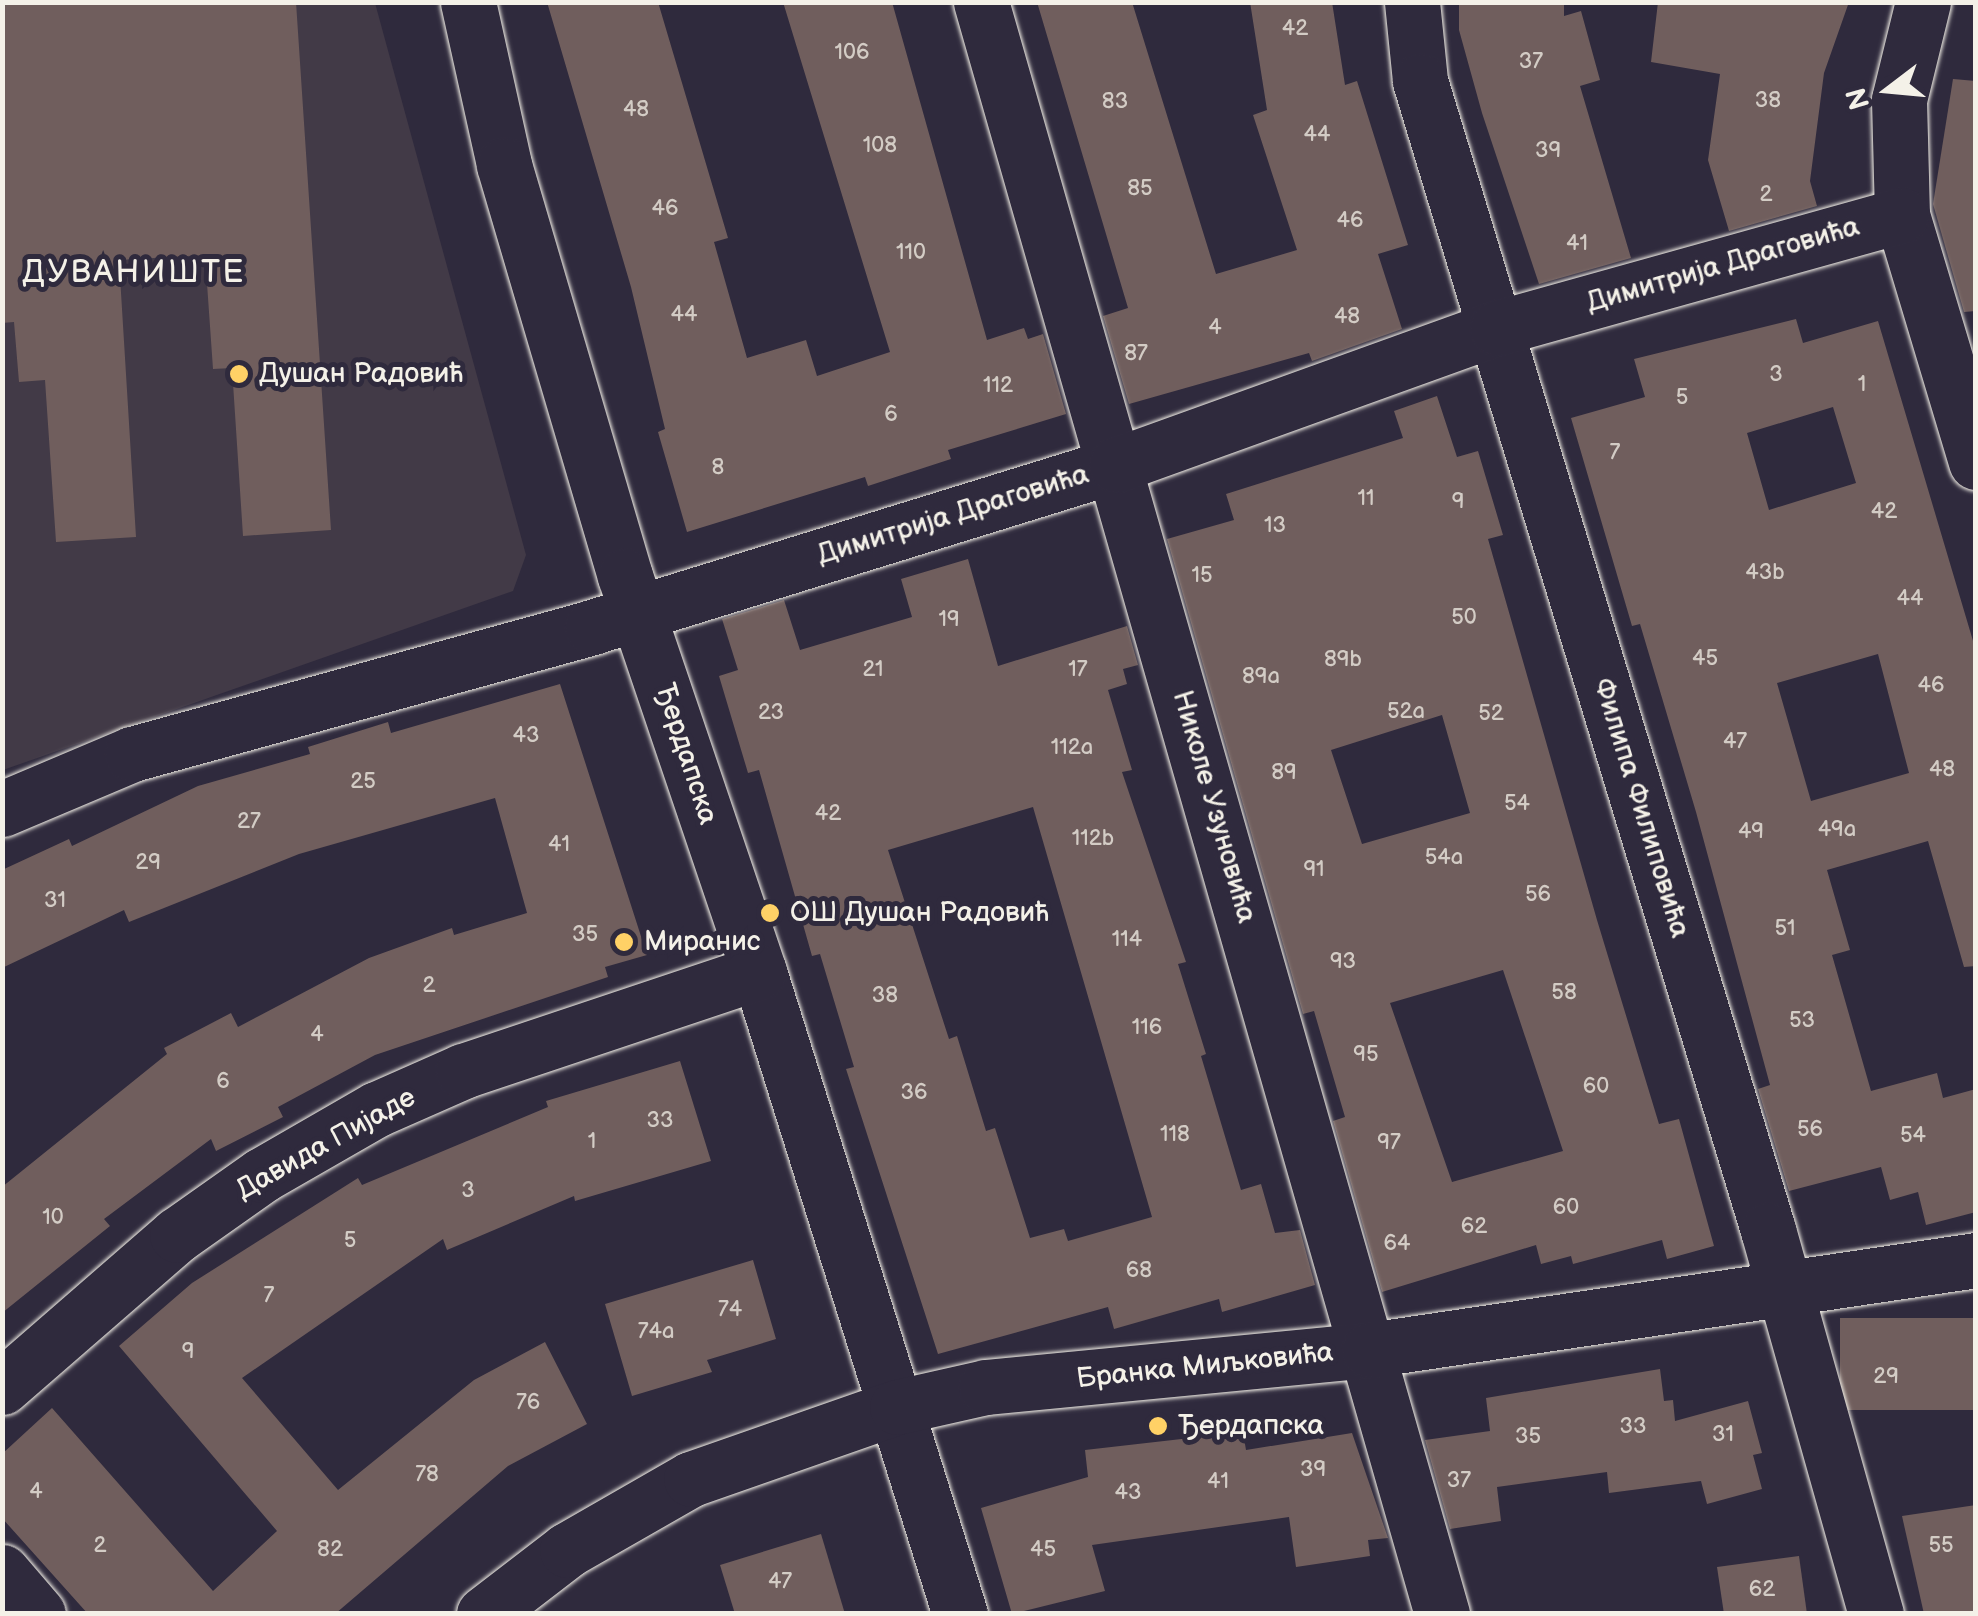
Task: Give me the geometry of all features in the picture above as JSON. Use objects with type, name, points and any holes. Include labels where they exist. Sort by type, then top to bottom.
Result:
[{"type":"street","name":"Ђердапска","points":[[468,2],[504,165],[638,612],[759,972],[960,1614]]},
{"type":"street","name":"Николе Узуновића","points":[[981,2],[1442,1614]]},
{"type":"street","name":"Филипа Филиповића","points":[[1412,2],[1420,81],[1784,1284],[1876,1614]]},
{"type":"street","points":[[1923,2],[1899,100],[1902,215],[1976,462]]},
{"type":"street","name":"Димитрија Драговића","points":[[2,810],[132,754],[638,612],[1116,465],[1497,328],[1902,215]]},
{"type":"street","name":"Давида Пијаде","points":[[2,1387],[177,1236],[262,1175],[376,1109],[463,1071],[759,972]]},
{"type":"street","name":"Бранка Миљковића","points":[[484,1614],[567,1550],[690,1479],[897,1407],[986,1387],[1369,1350],[1784,1284],[1976,1260]]},
{"type":"street","points":[[2,1572],[38,1614]]},
{"type":"shaded area","name":"Душан Радовић","points":[[3,3],[375,3],[526,555],[513,591],[3,770]]},
{"type":"building","points":[[2,2],[296,2],[331,530],[243,536],[232,368],[213,369],[205,255],[119,260],[136,537],[56,542],[45,380],[19,382],[14,322],[2,323]]},
{"type":"building","points":[[547,2],[658,2],[728,238],[714,242],[747,358],[806,340],[817,376],[890,352],[783,2],[892,2],[987,340],[1024,328],[1028,339],[1043,334],[1066,414],[948,450],[951,459],[868,486],[865,477],[687,532],[658,432],[665,429],[631,287]]},
{"type":"building","points":[[1037,2],[1132,2],[1216,274],[1297,250],[1253,115],[1267,110],[1250,2],[1332,2],[1345,85],[1357,81],[1408,245],[1378,254],[1402,329],[1312,361],[1309,353],[1129,404],[1103,316],[1128,308]]},
{"type":"building","points":[[1459,2],[1564,2],[1564,16],[1581,11],[1600,80],[1580,86],[1631,258],[1539,284],[1482,113],[1459,30]]},
{"type":"building","points":[[1658,2],[1849,2],[1824,73],[1810,181],[1817,206],[1729,231],[1708,160],[1720,74],[1651,62]]},
{"type":"building","points":[[1953,79],[1976,81],[1976,311],[1964,312],[1933,204]]},
{"type":"building","points":[[1796,319],[1803,343],[1878,321],[1976,651],[1976,966],[1964,967],[1928,841],[1827,870],[1850,950],[1832,955],[1871,1091],[1937,1073],[1943,1098],[1976,1089],[1976,1212],[1926,1225],[1918,1192],[1890,1200],[1881,1167],[1789,1191],[1758,1089],[1770,1085],[1696,812],[1640,624],[1632,626],[1571,418],[1645,397],[1634,359]],"holes":[[[1833,407],[1856,483],[1769,510],[1747,433]],[[1878,654],[1909,773],[1811,801],[1777,683]]]},
{"type":"building","points":[[1437,396],[1457,457],[1478,451],[1503,535],[1488,539],[1597,920],[1659,1124],[1679,1119],[1714,1246],[1667,1259],[1662,1240],[1573,1264],[1571,1256],[1541,1264],[1536,1245],[1382,1292],[1333,1121],[1345,1117],[1314,1011],[1303,1014],[1167,539],[1234,520],[1226,494],[1403,438],[1394,411]],"holes":[[[1442,715],[1470,813],[1362,844],[1331,750]],[[1503,970],[1563,1151],[1452,1182],[1390,1003]]]},
{"type":"building","points":[[968,559],[998,666],[1127,626],[1138,665],[1123,669],[1127,684],[1108,690],[1132,770],[1122,772],[1186,962],[1178,964],[1206,1054],[1201,1056],[1241,1190],[1261,1184],[1275,1233],[1300,1230],[1315,1285],[1222,1312],[1219,1299],[1114,1329],[1108,1307],[938,1354],[846,1069],[854,1067],[820,954],[812,956],[759,770],[748,773],[719,676],[738,670],[722,619],[784,600],[800,650],[912,617],[901,579]],"holes":[[[1033,807],[1152,1217],[1068,1241],[1064,1229],[1030,1238],[995,1128],[986,1131],[957,1036],[949,1039],[888,850]]]},
{"type":"building","points":[[560,684],[647,955],[605,967],[608,977],[375,1055],[278,1107],[283,1117],[216,1151],[211,1139],[104,1219],[110,1226],[2,1313],[2,1187],[167,1054],[164,1048],[231,1013],[238,1027],[369,958],[452,928],[454,935],[527,913],[495,798],[299,854],[129,922],[124,910],[2,968],[2,870],[69,839],[72,846],[198,786],[310,754],[308,747],[388,722],[391,733]]},
{"type":"building","points":[[680,1061],[711,1161],[575,1201],[574,1196],[447,1250],[443,1239],[242,1378],[338,1490],[474,1380],[545,1342],[587,1424],[508,1466],[335,1614],[88,1614],[2,1518],[2,1454],[52,1408],[213,1591],[277,1531],[119,1346],[192,1283],[358,1178],[362,1185],[548,1107],[546,1101]]},
{"type":"building","points":[[753,1260],[776,1339],[707,1360],[712,1372],[632,1396],[605,1304]]},
{"type":"building","points":[[1840,1318],[1976,1318],[1976,1410],[1840,1410]]},
{"type":"building","points":[[1660,1369],[1664,1401],[1673,1400],[1675,1421],[1748,1401],[1762,1453],[1753,1455],[1762,1489],[1707,1504],[1701,1481],[1609,1493],[1607,1472],[1497,1487],[1501,1521],[1450,1529],[1425,1440],[1490,1431],[1486,1398]]},
{"type":"building","points":[[1243,1432],[1246,1450],[1352,1433],[1388,1538],[1368,1540],[1370,1556],[1296,1567],[1289,1517],[1092,1545],[1105,1591],[1012,1614],[981,1508],[1088,1477],[1085,1450]]},
{"type":"building","points":[[1976,1505],[1976,1614],[1924,1614],[1902,1516]]},
{"type":"building","points":[[821,1534],[845,1614],[735,1614],[720,1565]]},
{"type":"building","points":[[1799,1556],[1807,1614],[1724,1614],[1717,1567]]},
{"type":"place","name":"Душан Радовић","points":[[239,374]]},
{"type":"place","name":"ОШ Душан Радовић","points":[[770,913]]},
{"type":"place","name":"Миранис","points":[[624,942]]},
{"type":"place","name":"Ђердапска","points":[[1158,1426]]},
{"type":"district","name":"ДУВАНИШТЕ","points":[[134,273]]}]
